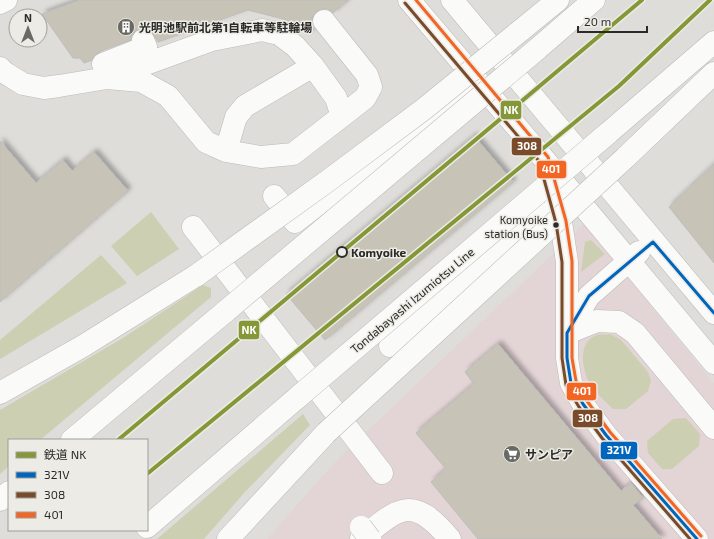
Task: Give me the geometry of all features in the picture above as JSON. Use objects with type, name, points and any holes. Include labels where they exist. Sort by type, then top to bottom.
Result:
[{"type":"main road","points":[[0,3],[6,0]]},
{"type":"main road","points":[[409,0],[544,159],[714,364]]},
{"type":"main road","points":[[452,0],[653,242],[714,313]]},
{"type":"main road","points":[[0,392],[83,346],[196,275],[329,180],[405,123],[558,0]]},
{"type":"main road","points":[[73,439],[594,0]]},
{"type":"main road","points":[[107,78],[142,81],[168,96],[206,142],[226,151],[261,157],[293,154],[365,98],[371,87],[367,75],[324,21]]},
{"type":"main road","points":[[0,68],[5,73],[23,84],[44,88],[107,78],[212,40],[262,30],[279,34],[295,46],[313,66],[336,98],[342,116]]},
{"type":"main road","points":[[23,84],[59,80],[90,70],[146,47],[143,40]]},
{"type":"main road","name":"Tondabayashi Izumiotsu Line","points":[[148,527],[714,42]]},
{"type":"main road","points":[[226,151],[236,117],[245,106],[313,66]]},
{"type":"main road","points":[[228,539],[326,433],[625,158],[714,73]]},
{"type":"main road","points":[[274,196],[295,222],[462,93]]},
{"type":"main road","points":[[544,159],[561,222],[567,262],[567,358],[571,383],[583,404],[606,435],[697,539]]},
{"type":"main road","points":[[390,346],[537,211]]},
{"type":"main road","points":[[193,227],[382,474]]},
{"type":"main road","points":[[567,333],[589,296],[628,261],[653,242]]},
{"type":"main road","points":[[567,333],[597,321],[619,322],[635,333],[714,428]]},
{"type":"main road","points":[[0,500],[8,493]]},
{"type":"main road","points":[[364,535],[385,519],[401,510],[420,511],[435,522],[450,539]]},
{"type":"main road","points":[[134,539],[143,531]]},
{"type":"shaded area","points":[[584,224],[714,384],[714,539],[267,539],[335,462]]},
{"type":"green space","points":[[151,212],[179,249],[137,276],[111,246]]},
{"type":"green space","points":[[591,240],[605,254],[581,272],[585,242]]},
{"type":"green space","points":[[101,255],[127,283],[0,359],[0,340]]},
{"type":"green space","points":[[203,285],[211,288],[211,297],[41,439],[8,439],[8,467],[0,474],[0,410],[123,338]]},
{"type":"green space","points":[[610,334],[621,340],[648,372],[651,381],[648,391],[626,409],[613,409],[601,397],[590,384],[583,364],[586,343],[597,335]]},
{"type":"green space","points":[[303,414],[310,425],[244,493],[204,539],[157,539]]},
{"type":"green space","points":[[686,418],[700,434],[699,446],[672,469],[662,469],[648,453],[647,441],[673,419]]},
{"type":"building","name":"光明池駅前北第1自転車等駐輪場","points":[[81,0],[348,0],[333,13],[328,9],[323,9],[316,12],[312,17],[314,29],[308,34],[287,20],[248,10],[158,42],[150,30],[138,28],[133,33],[131,40],[98,52],[92,60],[84,63],[80,58],[73,58],[48,23],[48,12]]},
{"type":"building","points":[[474,136],[513,182],[325,340],[286,294]]},
{"type":"building","points":[[0,141],[36,183],[63,160],[72,171],[94,152],[128,191],[0,302]]},
{"type":"building","points":[[714,164],[714,263],[669,207]]},
{"type":"building","name":"サンピア","points":[[498,344],[621,491],[631,483],[643,498],[633,505],[662,539],[478,539],[431,482],[446,469],[416,433],[474,384],[465,372]]},
{"type":"rail line","name":"NK","points":[[119,439],[642,0]]},
{"type":"rail line","name":"NK","points":[[148,473],[619,86],[710,0]]},
{"type":"transit line","name":"401","points":[[416,0],[548,157],[566,221],[572,261],[572,358],[576,381],[587,401],[610,432],[701,536]]},
{"type":"transit line","name":"308","points":[[405,3],[539,161],[556,223],[562,262],[562,358],[566,385],[579,407],[602,438],[690,539]]},
{"type":"transit line","name":"321V","points":[[697,539],[606,435],[583,404],[571,383],[567,358],[567,333],[589,296],[653,242],[714,313]]},
{"type":"place","name":"光明池駅前北第1自転車等駐輪場","points":[[126,27]]},
{"type":"place","name":"Komyoike station (Bus)","points":[[556,225]]},
{"type":"place","name":"Komyoike","points":[[342,252]]},
{"type":"place","name":"サンピア","points":[[512,454]]}]
